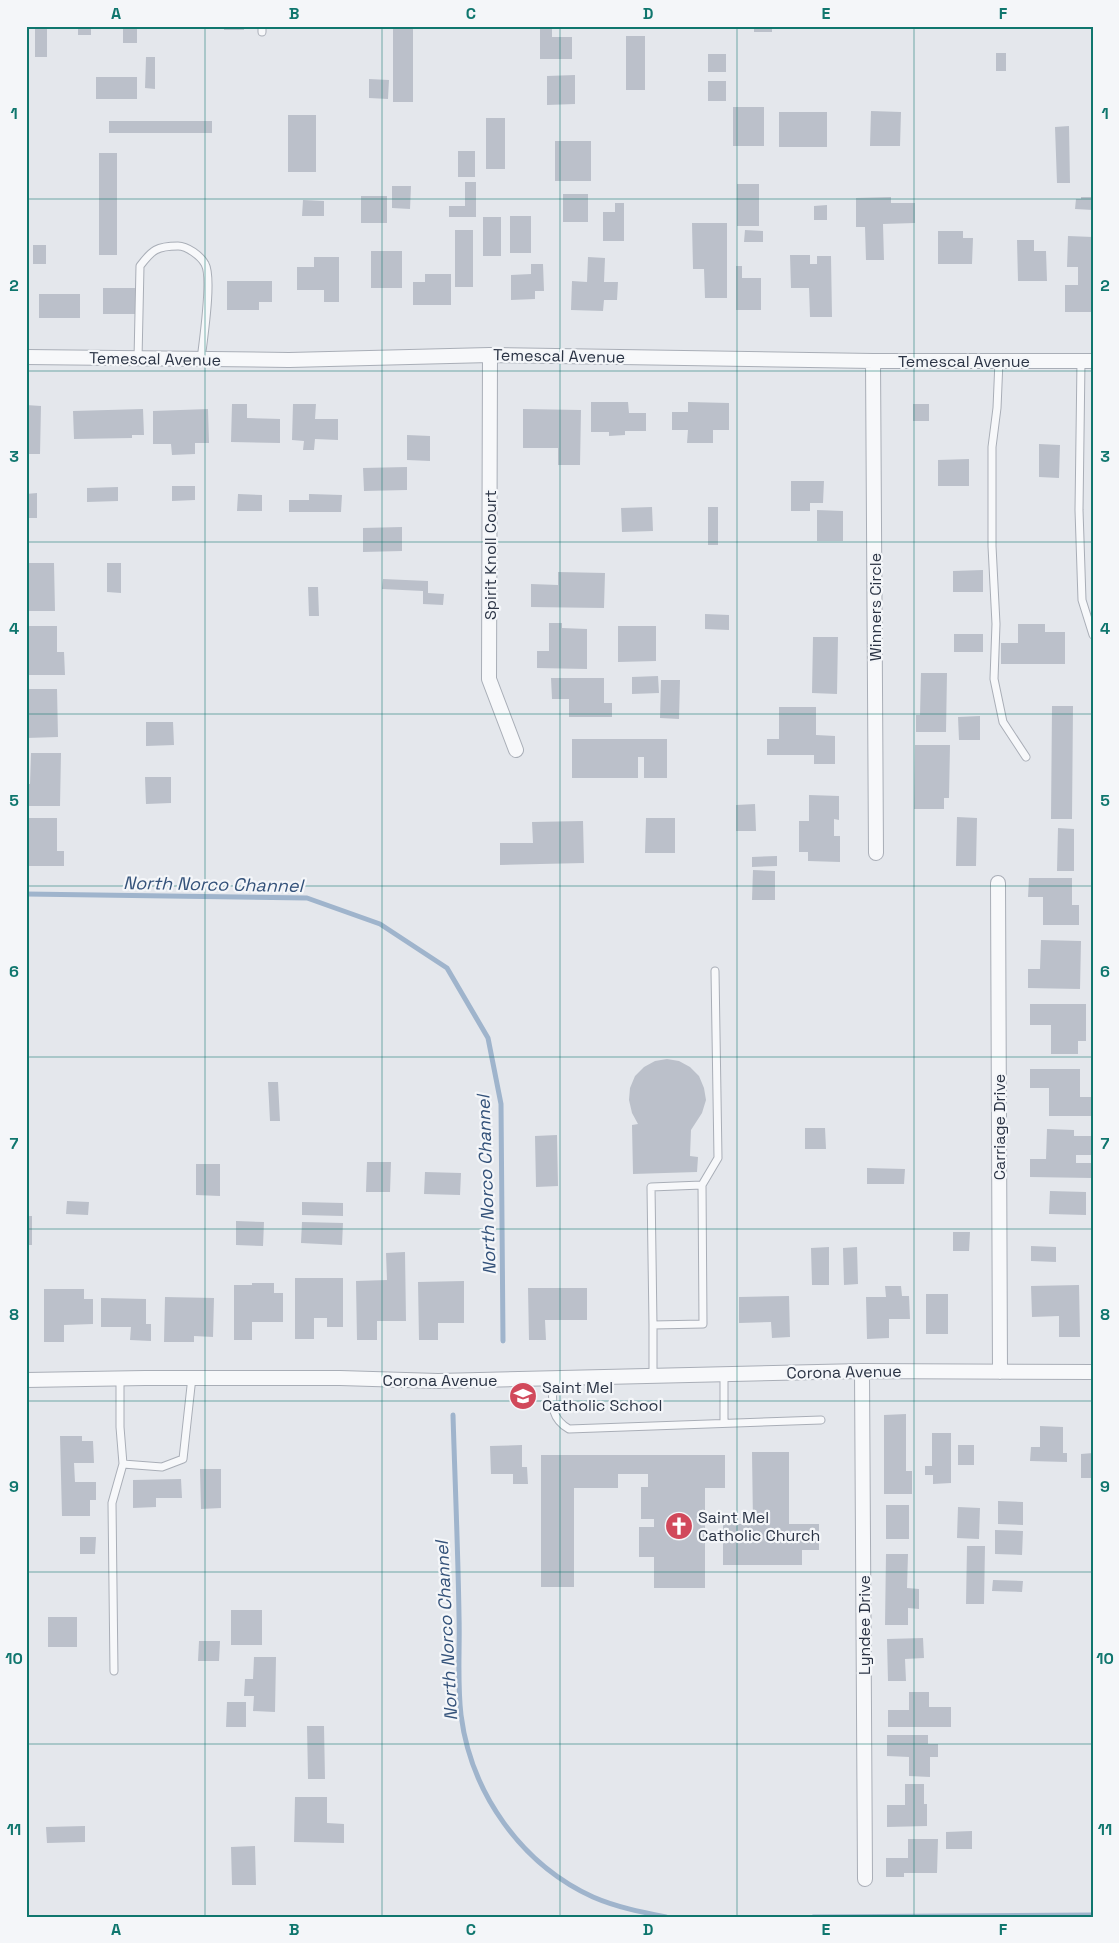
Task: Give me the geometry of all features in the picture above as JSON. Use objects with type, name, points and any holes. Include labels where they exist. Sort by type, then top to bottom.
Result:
[{"type":"street","name":"Temescal Avenue","points":[[26,357],[289,360],[490,355],[873,361],[1087,361]]},
{"type":"street","name":"Spirit Knoll Court","points":[[490,355],[489,679],[516,750]]},
{"type":"street","name":"Winners Circle","points":[[873,361],[876,853]]},
{"type":"street","name":"Carriage Drive","points":[[998,883],[1000,1372]]},
{"type":"street","name":"Corona Avenue","points":[[26,1380],[192,1377],[438,1381],[862,1371],[1093,1372]]},
{"type":"street","name":"Lyndee Drive","points":[[862,1371],[865,1879]]},
{"type":"lane","points":[[138,359],[140,266],[155,249],[183,246],[199,256],[206,265],[208,278],[201,360]]},
{"type":"lane","points":[[999,361],[998,408],[992,447],[992,546],[996,624],[994,679],[1003,722],[1026,757]]},
{"type":"lane","points":[[1087,361],[1079,510],[1082,600],[1093,635]]},
{"type":"lane","points":[[653,1325],[703,1324],[702,1185],[718,1158],[715,971]]},
{"type":"lane","points":[[653,1376],[651,1187],[702,1185]]},
{"type":"lane","points":[[724,1375],[724,1423]]},
{"type":"lane","points":[[123,1464],[162,1467],[183,1459],[192,1377]]},
{"type":"lane","points":[[114,1671],[112,1503],[123,1464],[120,1427],[120,1379]]},
{"type":"lane","points":[[553,1379],[554,1415],[560,1424],[569,1429],[821,1420]]},
{"type":"building","points":[[26,26],[29,26],[29,71],[26,71]]},
{"type":"building","points":[[35,26],[47,26],[47,57],[35,57]]},
{"type":"building","points":[[78,26],[91,26],[91,35],[78,35]]},
{"type":"building","points":[[123,26],[137,26],[137,43],[123,43]]},
{"type":"building","points":[[224,26],[244,26],[244,30],[224,30]]},
{"type":"building","points":[[393,26],[413,26],[413,102],[393,102]]},
{"type":"building","points":[[754,26],[772,26],[772,32],[754,32]]},
{"type":"building","points":[[540,27],[552,27],[552,37],[572,37],[572,59],[540,59]]},
{"type":"building","points":[[626,36],[645,36],[645,90],[626,90]]},
{"type":"building","points":[[996,53],[1006,53],[1006,71],[996,71]]},
{"type":"building","points":[[708,54],[726,54],[726,72],[708,72]]},
{"type":"building","points":[[146,57],[155,57],[155,89],[145,88]]},
{"type":"building","points":[[575,75],[575,104],[547,105],[547,76]]},
{"type":"building","points":[[96,77],[137,77],[137,99],[96,99]]},
{"type":"building","points":[[369,79],[389,80],[388,99],[369,98]]},
{"type":"building","points":[[708,81],[726,81],[726,101],[708,101]]},
{"type":"building","points":[[733,107],[764,107],[764,146],[733,146]]},
{"type":"building","points":[[871,111],[901,112],[900,146],[870,146]]},
{"type":"building","points":[[779,112],[827,112],[827,147],[779,147]]},
{"type":"building","points":[[288,115],[316,115],[316,172],[288,172]]},
{"type":"building","points":[[486,118],[505,118],[505,169],[486,169]]},
{"type":"building","points":[[109,121],[212,121],[212,133],[109,133]]},
{"type":"building","points":[[1069,126],[1070,183],[1057,183],[1055,127]]},
{"type":"building","points":[[555,141],[591,141],[591,181],[555,181]]},
{"type":"building","points":[[458,151],[475,151],[475,177],[458,177]]},
{"type":"building","points":[[99,153],[117,153],[117,255],[99,255]]},
{"type":"building","points":[[465,182],[476,182],[476,217],[449,217],[449,206],[465,206]]},
{"type":"building","points":[[737,184],[759,184],[759,226],[737,226]]},
{"type":"building","points":[[392,186],[411,186],[410,209],[392,208]]},
{"type":"building","points":[[563,194],[588,194],[588,222],[563,222]]},
{"type":"building","points":[[361,196],[387,196],[387,223],[361,223]]},
{"type":"building","points":[[891,197],[891,203],[915,203],[915,223],[883,224],[884,260],[866,260],[865,227],[856,227],[856,198]]},
{"type":"building","points":[[1081,197],[1093,197],[1093,210],[1075,209],[1076,199],[1081,199]]},
{"type":"building","points":[[303,200],[324,201],[324,216],[302,216]]},
{"type":"building","points":[[615,203],[624,203],[624,241],[603,241],[603,212],[615,212]]},
{"type":"building","points":[[827,205],[827,220],[814,220],[814,206]]},
{"type":"building","points":[[510,216],[531,216],[531,253],[510,253]]},
{"type":"building","points":[[483,217],[501,217],[501,256],[483,256]]},
{"type":"building","points":[[692,223],[727,223],[727,298],[705,298],[704,269],[693,269]]},
{"type":"building","points":[[455,230],[473,230],[473,287],[455,287]]},
{"type":"building","points":[[745,230],[763,231],[763,242],[744,242]]},
{"type":"building","points":[[938,231],[963,231],[963,238],[973,238],[972,264],[938,264]]},
{"type":"building","points":[[1068,236],[1093,237],[1093,312],[1065,312],[1065,285],[1078,285],[1078,267],[1067,267]]},
{"type":"building","points":[[1017,240],[1034,240],[1034,251],[1046,251],[1047,281],[1018,281]]},
{"type":"building","points":[[33,245],[46,245],[46,264],[33,264]]},
{"type":"building","points":[[371,251],[402,251],[402,288],[371,288]]},
{"type":"building","points":[[790,255],[810,255],[810,264],[817,264],[817,256],[831,256],[832,317],[810,317],[809,288],[791,288]]},
{"type":"building","points":[[314,257],[339,257],[339,302],[324,302],[324,290],[297,290],[297,267],[314,267]]},
{"type":"building","points":[[588,257],[605,258],[604,282],[618,282],[617,300],[604,300],[603,311],[571,310],[572,281],[587,282]]},
{"type":"building","points":[[531,264],[543,264],[544,291],[535,291],[535,299],[511,300],[511,275],[531,274]]},
{"type":"building","points":[[736,266],[742,266],[742,278],[761,278],[761,310],[736,310]]},
{"type":"building","points":[[425,274],[451,274],[451,305],[413,305],[413,282],[425,282]]},
{"type":"building","points":[[227,281],[272,281],[272,302],[259,302],[259,310],[227,310]]},
{"type":"building","points":[[103,288],[136,288],[136,314],[103,314]]},
{"type":"building","points":[[39,294],[80,294],[80,318],[39,318]]},
{"type":"building","points":[[591,402],[628,402],[629,413],[646,413],[646,431],[625,431],[625,435],[609,436],[609,432],[591,432]]},
{"type":"building","points":[[688,402],[729,403],[729,430],[713,430],[713,443],[687,443],[688,430],[672,430],[672,412],[688,412]]},
{"type":"building","points":[[232,404],[247,404],[247,418],[280,419],[280,443],[231,442]]},
{"type":"building","points":[[293,404],[316,404],[315,419],[338,419],[338,440],[315,439],[314,450],[303,450],[304,441],[292,440]]},
{"type":"building","points":[[913,404],[929,404],[929,421],[913,421]]},
{"type":"building","points":[[26,405],[41,406],[40,454],[26,454]]},
{"type":"building","points":[[143,409],[144,435],[132,435],[132,438],[74,439],[73,411]]},
{"type":"building","points":[[208,409],[209,443],[195,443],[195,454],[172,455],[171,444],[153,444],[153,411]]},
{"type":"building","points":[[523,409],[581,410],[580,465],[558,465],[558,448],[523,448]]},
{"type":"building","points":[[407,435],[430,436],[430,461],[407,460]]},
{"type":"building","points":[[1039,444],[1060,445],[1059,478],[1039,477]]},
{"type":"building","points":[[969,459],[969,486],[938,486],[938,460]]},
{"type":"building","points":[[407,467],[407,490],[364,491],[363,468]]},
{"type":"building","points":[[791,481],[824,481],[823,503],[810,503],[810,511],[791,511]]},
{"type":"building","points":[[172,486],[195,486],[195,500],[172,501]]},
{"type":"building","points":[[118,487],[118,501],[87,502],[87,488]]},
{"type":"building","points":[[37,493],[37,518],[26,518],[26,494]]},
{"type":"building","points":[[238,494],[262,495],[262,511],[237,511]]},
{"type":"building","points":[[309,494],[342,495],[341,512],[289,512],[289,500],[309,500]]},
{"type":"building","points":[[652,507],[653,531],[622,532],[621,508]]},
{"type":"building","points":[[708,507],[718,507],[718,545],[708,545]]},
{"type":"building","points":[[817,510],[843,511],[843,541],[817,541]]},
{"type":"building","points":[[402,527],[402,551],[363,552],[363,528]]},
{"type":"building","points":[[26,563],[54,563],[55,611],[26,611]]},
{"type":"building","points":[[107,563],[121,563],[121,593],[107,592]]},
{"type":"building","points":[[983,570],[983,592],[953,592],[953,571]]},
{"type":"building","points":[[558,572],[605,573],[604,608],[531,607],[531,584],[558,585]]},
{"type":"building","points":[[383,579],[428,581],[428,593],[444,594],[443,605],[423,604],[423,591],[382,589]]},
{"type":"building","points":[[308,587],[318,587],[319,616],[309,616]]},
{"type":"building","points":[[705,614],[729,615],[729,630],[705,629]]},
{"type":"building","points":[[549,623],[562,623],[562,628],[587,629],[587,669],[537,668],[537,651],[549,651]]},
{"type":"building","points":[[1018,624],[1045,624],[1045,632],[1065,632],[1065,664],[1001,664],[1001,643],[1018,643]]},
{"type":"building","points":[[26,626],[57,626],[57,652],[64,652],[65,675],[26,675]]},
{"type":"building","points":[[618,626],[656,626],[656,661],[618,662]]},
{"type":"building","points":[[954,634],[983,634],[983,652],[954,652]]},
{"type":"building","points":[[813,637],[838,637],[837,694],[812,693]]},
{"type":"building","points":[[921,673],[947,673],[946,732],[916,732],[916,715],[920,715]]},
{"type":"building","points":[[658,676],[659,693],[632,694],[632,677]]},
{"type":"building","points":[[551,678],[604,678],[604,703],[612,703],[612,717],[569,717],[569,699],[552,699]]},
{"type":"building","points":[[661,680],[680,680],[679,719],[660,718]]},
{"type":"building","points":[[27,689],[57,689],[58,737],[26,738]]},
{"type":"building","points":[[1052,706],[1073,706],[1072,819],[1051,819]]},
{"type":"building","points":[[779,707],[816,707],[816,735],[835,736],[835,764],[814,764],[814,755],[767,755],[767,739],[779,739]]},
{"type":"building","points":[[980,716],[980,740],[959,740],[958,717]]},
{"type":"building","points":[[146,722],[173,722],[174,745],[146,746]]},
{"type":"building","points":[[572,739],[667,739],[667,778],[644,778],[644,757],[638,757],[638,778],[572,778]]},
{"type":"building","points":[[915,745],[950,745],[949,798],[944,798],[944,809],[914,809]]},
{"type":"building","points":[[31,753],[61,753],[60,806],[26,806],[26,784],[30,784]]},
{"type":"building","points":[[145,777],[171,777],[171,803],[146,804]]},
{"type":"building","points":[[809,795],[839,796],[839,820],[834,819],[834,836],[840,836],[840,862],[808,861],[808,852],[799,852],[799,821],[809,821]]},
{"type":"building","points":[[755,804],[756,831],[736,831],[736,805]]},
{"type":"building","points":[[957,817],[977,818],[976,866],[956,866]]},
{"type":"building","points":[[27,818],[57,818],[57,851],[64,851],[64,866],[26,866]]},
{"type":"building","points":[[646,818],[675,818],[675,853],[645,853]]},
{"type":"building","points":[[583,821],[584,863],[500,865],[500,843],[533,843],[532,822]]},
{"type":"building","points":[[1058,828],[1074,829],[1074,871],[1057,871]]},
{"type":"building","points":[[777,856],[777,866],[752,867],[752,857]]},
{"type":"building","points":[[753,870],[775,871],[775,900],[752,900]]},
{"type":"building","points":[[1029,878],[1072,878],[1072,905],[1079,905],[1079,925],[1043,925],[1043,897],[1028,897]]},
{"type":"building","points":[[1041,940],[1081,941],[1080,989],[1028,988],[1028,969],[1040,969]]},
{"type":"building","points":[[1030,1004],[1086,1004],[1086,1041],[1078,1041],[1078,1054],[1051,1054],[1051,1025],[1030,1025]]},
{"type":"building","points":[[667,1059],[679,1061],[690,1067],[699,1076],[704,1088],[706,1100],[702,1113],[691,1130],[690,1156],[698,1157],[697,1172],[633,1174],[632,1125],[638,1124],[632,1113],[629,1100],[630,1088],[635,1076],[644,1067],[655,1061]]},
{"type":"building","points":[[1030,1069],[1080,1069],[1080,1097],[1093,1097],[1093,1116],[1049,1116],[1049,1088],[1030,1088]]},
{"type":"building","points":[[268,1082],[278,1082],[280,1121],[270,1121]]},
{"type":"building","points":[[805,1128],[825,1128],[826,1149],[805,1149]]},
{"type":"building","points":[[1047,1129],[1074,1130],[1074,1136],[1093,1136],[1093,1155],[1076,1155],[1076,1163],[1092,1163],[1092,1178],[1030,1177],[1030,1159],[1046,1159]]},
{"type":"building","points":[[557,1135],[558,1186],[536,1187],[535,1136]]},
{"type":"building","points":[[367,1162],[391,1162],[390,1192],[366,1192]]},
{"type":"building","points":[[196,1164],[220,1164],[220,1196],[196,1195]]},
{"type":"building","points":[[867,1168],[905,1169],[904,1184],[867,1184]]},
{"type":"building","points":[[425,1172],[461,1173],[460,1195],[424,1194]]},
{"type":"building","points":[[1050,1191],[1086,1192],[1086,1215],[1049,1214]]},
{"type":"building","points":[[67,1201],[89,1202],[88,1215],[66,1214]]},
{"type":"building","points":[[302,1202],[343,1203],[343,1216],[302,1215]]},
{"type":"building","points":[[26,1216],[32,1216],[32,1245],[26,1245]]},
{"type":"building","points":[[236,1221],[264,1222],[263,1246],[236,1245]]},
{"type":"building","points":[[302,1222],[343,1223],[342,1245],[301,1243]]},
{"type":"building","points":[[953,1232],[970,1232],[969,1251],[953,1251]]},
{"type":"building","points":[[1031,1246],[1056,1247],[1056,1262],[1031,1261]]},
{"type":"building","points":[[829,1247],[829,1285],[812,1285],[811,1248]]},
{"type":"building","points":[[857,1247],[858,1284],[844,1285],[843,1248]]},
{"type":"building","points":[[405,1252],[406,1321],[377,1321],[377,1340],[357,1340],[356,1281],[387,1280],[386,1253]]},
{"type":"building","points":[[295,1278],[343,1278],[343,1327],[327,1327],[327,1318],[314,1318],[314,1339],[295,1339]]},
{"type":"building","points":[[464,1281],[464,1323],[438,1323],[438,1340],[419,1340],[418,1282]]},
{"type":"building","points":[[252,1283],[274,1283],[274,1293],[283,1293],[283,1322],[252,1322],[252,1340],[234,1340],[234,1285],[252,1285]]},
{"type":"building","points":[[1079,1285],[1080,1337],[1059,1337],[1059,1316],[1032,1317],[1031,1286]]},
{"type":"building","points":[[885,1286],[901,1286],[902,1296],[909,1296],[910,1319],[889,1319],[889,1338],[867,1339],[866,1297],[886,1297]]},
{"type":"building","points":[[528,1288],[587,1288],[587,1320],[545,1320],[546,1340],[529,1340]]},
{"type":"building","points":[[44,1289],[84,1289],[84,1299],[93,1299],[93,1324],[64,1325],[64,1342],[44,1342]]},
{"type":"building","points":[[926,1294],[948,1294],[948,1334],[926,1334]]},
{"type":"building","points":[[789,1296],[790,1337],[772,1338],[771,1322],[739,1323],[739,1297]]},
{"type":"building","points":[[165,1297],[214,1298],[213,1337],[194,1336],[194,1342],[164,1342]]},
{"type":"building","points":[[101,1298],[146,1299],[146,1324],[151,1324],[151,1341],[130,1340],[131,1327],[101,1327]]},
{"type":"building","points":[[906,1414],[906,1471],[912,1471],[912,1494],[884,1494],[884,1415]]},
{"type":"building","points":[[1040,1426],[1063,1427],[1063,1453],[1067,1453],[1067,1462],[1030,1461],[1031,1447],[1040,1447]]},
{"type":"building","points":[[932,1433],[951,1433],[951,1483],[933,1484],[933,1475],[925,1475],[925,1466],[932,1466]]},
{"type":"building","points":[[60,1436],[82,1436],[82,1441],[93,1441],[94,1463],[74,1463],[75,1482],[96,1482],[96,1500],[90,1500],[90,1516],[62,1516]]},
{"type":"building","points":[[522,1445],[522,1467],[527,1467],[528,1484],[513,1484],[513,1474],[491,1474],[490,1446]]},
{"type":"building","points":[[958,1445],[974,1445],[974,1465],[958,1465]]},
{"type":"building","points":[[752,1452],[789,1452],[789,1524],[819,1524],[819,1550],[802,1550],[802,1565],[723,1565],[723,1524],[753,1524]]},
{"type":"building","points":[[1093,1453],[1093,1478],[1081,1478],[1081,1454]]},
{"type":"building","points":[[541,1455],[725,1455],[725,1488],[705,1488],[705,1588],[654,1588],[654,1557],[639,1557],[639,1527],[654,1527],[654,1519],[641,1519],[641,1487],[648,1487],[648,1474],[618,1474],[618,1488],[574,1488],[574,1587],[541,1587]]},
{"type":"building","points":[[200,1469],[221,1469],[221,1508],[201,1509]]},
{"type":"building","points":[[181,1479],[182,1498],[156,1498],[156,1507],[133,1508],[133,1480]]},
{"type":"building","points":[[998,1501],[1023,1502],[1023,1525],[998,1524]]},
{"type":"building","points":[[886,1505],[909,1505],[909,1539],[886,1539]]},
{"type":"building","points":[[958,1507],[980,1508],[979,1539],[957,1538]]},
{"type":"building","points":[[995,1530],[1023,1531],[1022,1555],[995,1554]]},
{"type":"building","points":[[80,1537],[96,1537],[95,1554],[80,1554]]},
{"type":"building","points":[[967,1546],[985,1546],[984,1604],[966,1604]]},
{"type":"building","points":[[886,1554],[908,1554],[907,1588],[919,1589],[919,1609],[908,1608],[908,1625],[885,1625]]},
{"type":"building","points":[[993,1580],[1023,1581],[1022,1592],[992,1591]]},
{"type":"building","points":[[231,1610],[262,1610],[262,1645],[231,1645]]},
{"type":"building","points":[[48,1617],[77,1617],[77,1647],[48,1647]]},
{"type":"building","points":[[923,1638],[924,1658],[905,1659],[906,1681],[888,1681],[887,1639]]},
{"type":"building","points":[[199,1641],[220,1641],[219,1661],[198,1661]]},
{"type":"building","points":[[254,1657],[276,1657],[275,1712],[253,1711],[254,1696],[244,1696],[245,1679],[253,1679]]},
{"type":"building","points":[[909,1692],[929,1692],[929,1707],[951,1707],[951,1727],[888,1727],[888,1710],[909,1710]]},
{"type":"building","points":[[227,1702],[246,1702],[246,1727],[226,1727]]},
{"type":"building","points":[[307,1726],[324,1726],[325,1779],[308,1779]]},
{"type":"building","points":[[887,1735],[928,1735],[928,1744],[938,1744],[938,1757],[930,1757],[930,1777],[909,1776],[909,1757],[887,1756]]},
{"type":"building","points":[[905,1784],[924,1784],[924,1804],[927,1804],[927,1826],[887,1827],[887,1805],[905,1805]]},
{"type":"building","points":[[295,1797],[327,1797],[327,1823],[344,1824],[344,1843],[294,1842]]},
{"type":"building","points":[[85,1826],[85,1842],[47,1843],[46,1827]]},
{"type":"building","points":[[972,1831],[972,1849],[946,1849],[946,1832]]},
{"type":"building","points":[[908,1839],[938,1839],[937,1873],[904,1873],[904,1877],[886,1877],[886,1858],[908,1858]]},
{"type":"building","points":[[255,1846],[256,1885],[232,1885],[231,1847]]},
{"type":"waterway","name":"North Norco Channel","points":[[26,894],[307,898],[380,924],[447,968],[488,1038],[501,1104],[503,1341]]},
{"type":"waterway","name":"North Norco Channel","points":[[453,1415],[459,1591],[460,1703],[467,1744],[476,1772],[488,1798],[504,1823],[543,1866],[567,1883],[602,1901],[666,1917]]},
{"type":"waterway","name":"North Norco Channel","points":[[813,1917],[1093,1915]]},
{"type":"place","name":"Saint Mel Catholic School","points":[[523,1396]]},
{"type":"place","name":"Saint Mel Catholic Church","points":[[679,1526]]}]
